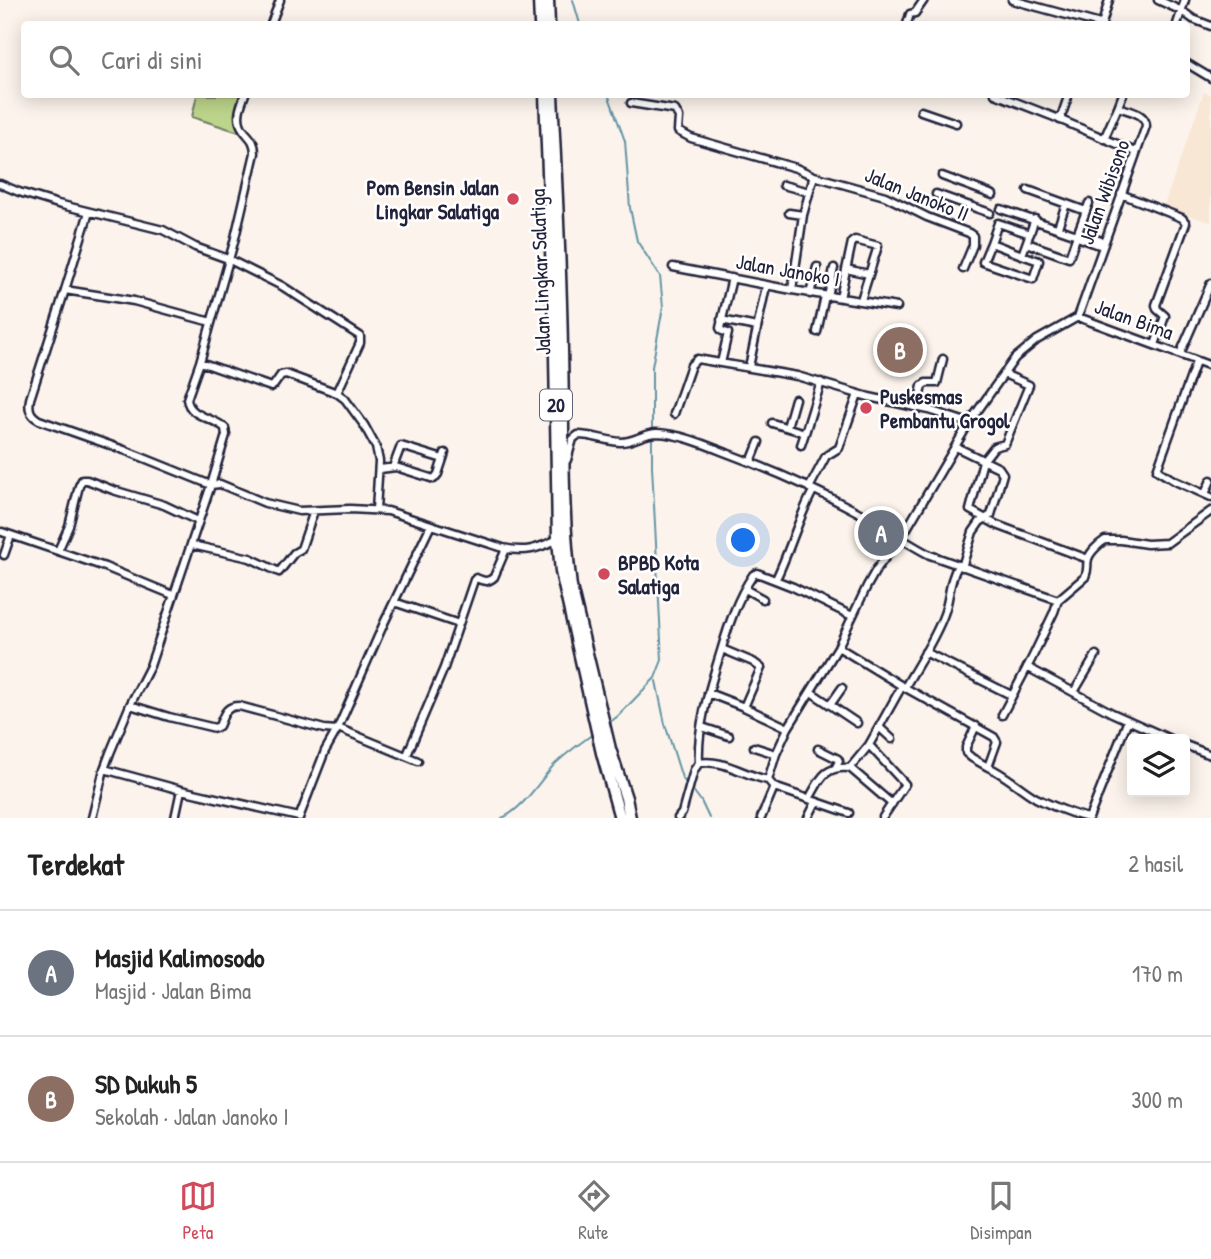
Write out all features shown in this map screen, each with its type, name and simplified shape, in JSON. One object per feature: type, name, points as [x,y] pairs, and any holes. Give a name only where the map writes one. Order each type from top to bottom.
[{"type":"highway","points":[[539,0],[540,21]]},
{"type":"highway","points":[[548,0],[549,21]]},
{"type":"highway","name":"Jalan Lingkar Salatiga","points":[[545,98],[561,515],[571,587],[620,818]]},
{"type":"highway","name":"Jalan Lingkar Salatiga","points":[[552,98],[562,338],[560,482]]},
{"type":"highway","name":"Jalan Lingkar Salatiga","points":[[561,515],[558,539],[564,587],[598,711]]},
{"type":"highway","name":"Jalan Lingkar Salatiga","points":[[606,751],[625,797],[630,818]]},
{"type":"street","points":[[272,21],[280,0]]},
{"type":"street","points":[[908,21],[910,13],[915,13],[924,0]]},
{"type":"street","points":[[1012,0],[1087,21]]},
{"type":"street","points":[[1099,21],[1109,0]]},
{"type":"street","points":[[1157,0],[1211,26]]},
{"type":"street","points":[[1178,21],[1185,0]]},
{"type":"street","points":[[1190,65],[1211,78]]},
{"type":"street","points":[[92,818],[104,769],[130,705],[150,666],[192,545],[226,431],[224,426],[191,410],[187,404],[234,242],[254,153],[254,141],[240,123],[244,98]]},
{"type":"street","points":[[1005,98],[1136,152]]},
{"type":"street","points":[[1060,120],[1068,98]]},
{"type":"street","name":"Jalan Wibisono","points":[[1078,317],[1145,129],[1146,121],[1140,115],[1118,107],[1121,98]]},
{"type":"street","points":[[631,103],[675,110],[679,117],[680,133],[814,176],[803,215],[792,290]]},
{"type":"street","points":[[1104,139],[1118,107]]},
{"type":"street","points":[[921,111],[956,123]]},
{"type":"street","name":"Jalan Janoko II","points":[[814,176],[885,196],[927,217],[971,234],[974,238],[973,245],[963,269]]},
{"type":"street","points":[[942,176],[993,195]]},
{"type":"street","points":[[0,184],[89,212],[163,230],[282,286],[360,336],[360,344],[337,393]]},
{"type":"street","points":[[783,185],[809,192]]},
{"type":"street","points":[[1028,190],[1086,211]]},
{"type":"street","points":[[936,194],[990,214]]},
{"type":"street","points":[[1121,194],[1182,218],[1186,223],[1156,305],[1165,316],[1155,345]]},
{"type":"street","points":[[1027,243],[1069,258],[1089,203]]},
{"type":"street","points":[[1058,228],[1066,204]]},
{"type":"street","points":[[1001,209],[1103,244]]},
{"type":"street","points":[[89,212],[32,391],[29,405],[31,414],[40,420],[211,485],[220,484],[252,499],[277,506],[314,511],[350,509],[400,514],[517,551],[527,551],[558,539]]},
{"type":"street","points":[[789,213],[803,215]]},
{"type":"street","points":[[1022,255],[1035,219]]},
{"type":"street","points":[[990,243],[1039,261],[1033,279],[983,262],[990,243],[998,223],[1030,233]]},
{"type":"street","points":[[840,298],[853,241],[878,246],[861,300]]},
{"type":"street","name":"Jalan Janoko I","points":[[673,267],[810,294],[897,307]]},
{"type":"street","points":[[810,294],[817,267]]},
{"type":"street","points":[[817,332],[834,268]]},
{"type":"street","points":[[846,269],[869,274]]},
{"type":"street","points":[[721,363],[728,333],[720,330],[721,320],[732,278]]},
{"type":"street","points":[[1180,354],[1211,283]]},
{"type":"street","points":[[749,368],[766,286]]},
{"type":"street","points":[[65,290],[134,300],[211,323]]},
{"type":"street","name":"Jalan Bima","points":[[768,780],[788,728],[838,647],[876,570],[901,538],[969,423],[1016,358],[1037,340],[1078,317],[1211,366]]},
{"type":"street","points":[[721,320],[757,327]]},
{"type":"street","points":[[674,414],[692,362],[697,359],[797,376],[969,423]]},
{"type":"street","points":[[917,408],[922,386],[926,383],[937,383],[943,359]]},
{"type":"street","points":[[200,362],[269,387],[274,386],[284,373],[337,393],[353,410],[378,454],[380,469],[376,510]]},
{"type":"street","points":[[1196,362],[1157,470],[1208,496],[1211,480]]},
{"type":"street","points":[[1004,374],[1028,386],[1005,444],[994,447],[983,461],[970,507],[972,512],[1004,528],[1088,559]]},
{"type":"street","points":[[801,445],[821,383]]},
{"type":"street","points":[[776,579],[826,456],[839,448],[858,394]]},
{"type":"street","points":[[786,427],[795,399]]},
{"type":"street","points":[[772,423],[805,433]]},
{"type":"street","points":[[560,482],[571,443],[578,435],[619,442],[657,433],[690,439],[751,462],[859,512],[930,555],[1058,600]]},
{"type":"street","points":[[751,462],[759,442]]},
{"type":"street","points":[[380,469],[393,467],[434,479],[444,456],[401,446],[393,467]]},
{"type":"street","points":[[850,768],[869,745],[925,652],[945,612],[955,570],[960,566],[973,532],[992,511],[1003,474],[999,468],[956,447]]},
{"type":"street","points":[[58,551],[69,526],[82,480],[164,505],[198,521]]},
{"type":"street","points":[[1002,715],[1058,600],[1085,577],[1088,559],[1094,550],[1105,540],[1147,544],[1167,542],[1211,510]]},
{"type":"street","points":[[192,545],[246,557],[279,572],[301,549],[314,511]]},
{"type":"street","points":[[104,769],[299,817],[325,751],[338,729],[431,525]]},
{"type":"street","points":[[2,532],[105,567],[173,595]]},
{"type":"street","points":[[4,555],[11,535]]},
{"type":"street","points":[[407,755],[444,668],[474,580],[476,578],[491,581],[506,549]]},
{"type":"street","points":[[678,818],[682,813],[694,770],[699,763],[699,745],[708,693],[727,628],[755,574],[776,579],[852,616]]},
{"type":"street","points":[[745,589],[763,599]]},
{"type":"street","points":[[394,603],[459,624]]},
{"type":"street","points":[[838,647],[996,739],[988,767]]},
{"type":"street","points":[[722,649],[761,668],[744,707]]},
{"type":"street","points":[[925,652],[1011,695]]},
{"type":"street","points":[[1074,692],[1096,655]]},
{"type":"street","points":[[1027,667],[1159,734]]},
{"type":"street","points":[[830,705],[842,688]]},
{"type":"street","points":[[811,692],[857,723]]},
{"type":"street","points":[[708,693],[788,728]]},
{"type":"street","points":[[130,705],[215,728],[230,707],[239,706],[324,729],[338,729],[418,761]]},
{"type":"street","points":[[976,726],[966,753],[972,758],[1038,799],[1089,818],[1128,720]]},
{"type":"street","points":[[702,727],[729,736]]},
{"type":"street","points":[[879,727],[892,739]]},
{"type":"street","points":[[869,745],[905,782],[883,817]]},
{"type":"street","points":[[754,747],[776,754]]},
{"type":"street","points":[[1190,747],[1211,755]]},
{"type":"street","points":[[818,749],[839,760],[836,767]]},
{"type":"street","points":[[699,763],[712,761],[768,780],[774,787],[849,813]]},
{"type":"street","points":[[808,818],[821,778],[836,767],[850,768],[892,804]]},
{"type":"street","points":[[761,818],[774,787]]},
{"type":"street","points":[[175,818],[181,790]]},
{"type":"shaded area","points":[[1204,92],[1211,95],[1211,222],[1163,208]]},
{"type":"green space","points":[[196,98],[242,98],[237,115],[239,132],[192,117]]},
{"type":"waterway","points":[[573,0],[579,21]]},
{"type":"waterway","points":[[609,98],[625,141],[630,208],[637,241],[660,276],[663,307],[652,367],[652,466],[662,660],[655,678],[609,723]]},
{"type":"waterway","points":[[656,681],[665,724],[682,778],[688,785]]},
{"type":"waterway","points":[[502,818],[523,802],[553,766],[593,734]]},
{"type":"waterway","points":[[692,789],[709,818]]},
{"type":"place","name":"Pom Bensin Jalan Lingkar Salatiga","points":[[513,199]]},
{"type":"place","name":"SD Dukuh 5","points":[[900,350]]},
{"type":"place","name":"Puskesmas Pembantu Grogol","points":[[866,408]]},
{"type":"place","name":"Masjid Kalimosodo","points":[[881,533]]},
{"type":"place","name":"BPBD Kota Salatiga","points":[[604,574]]}]
